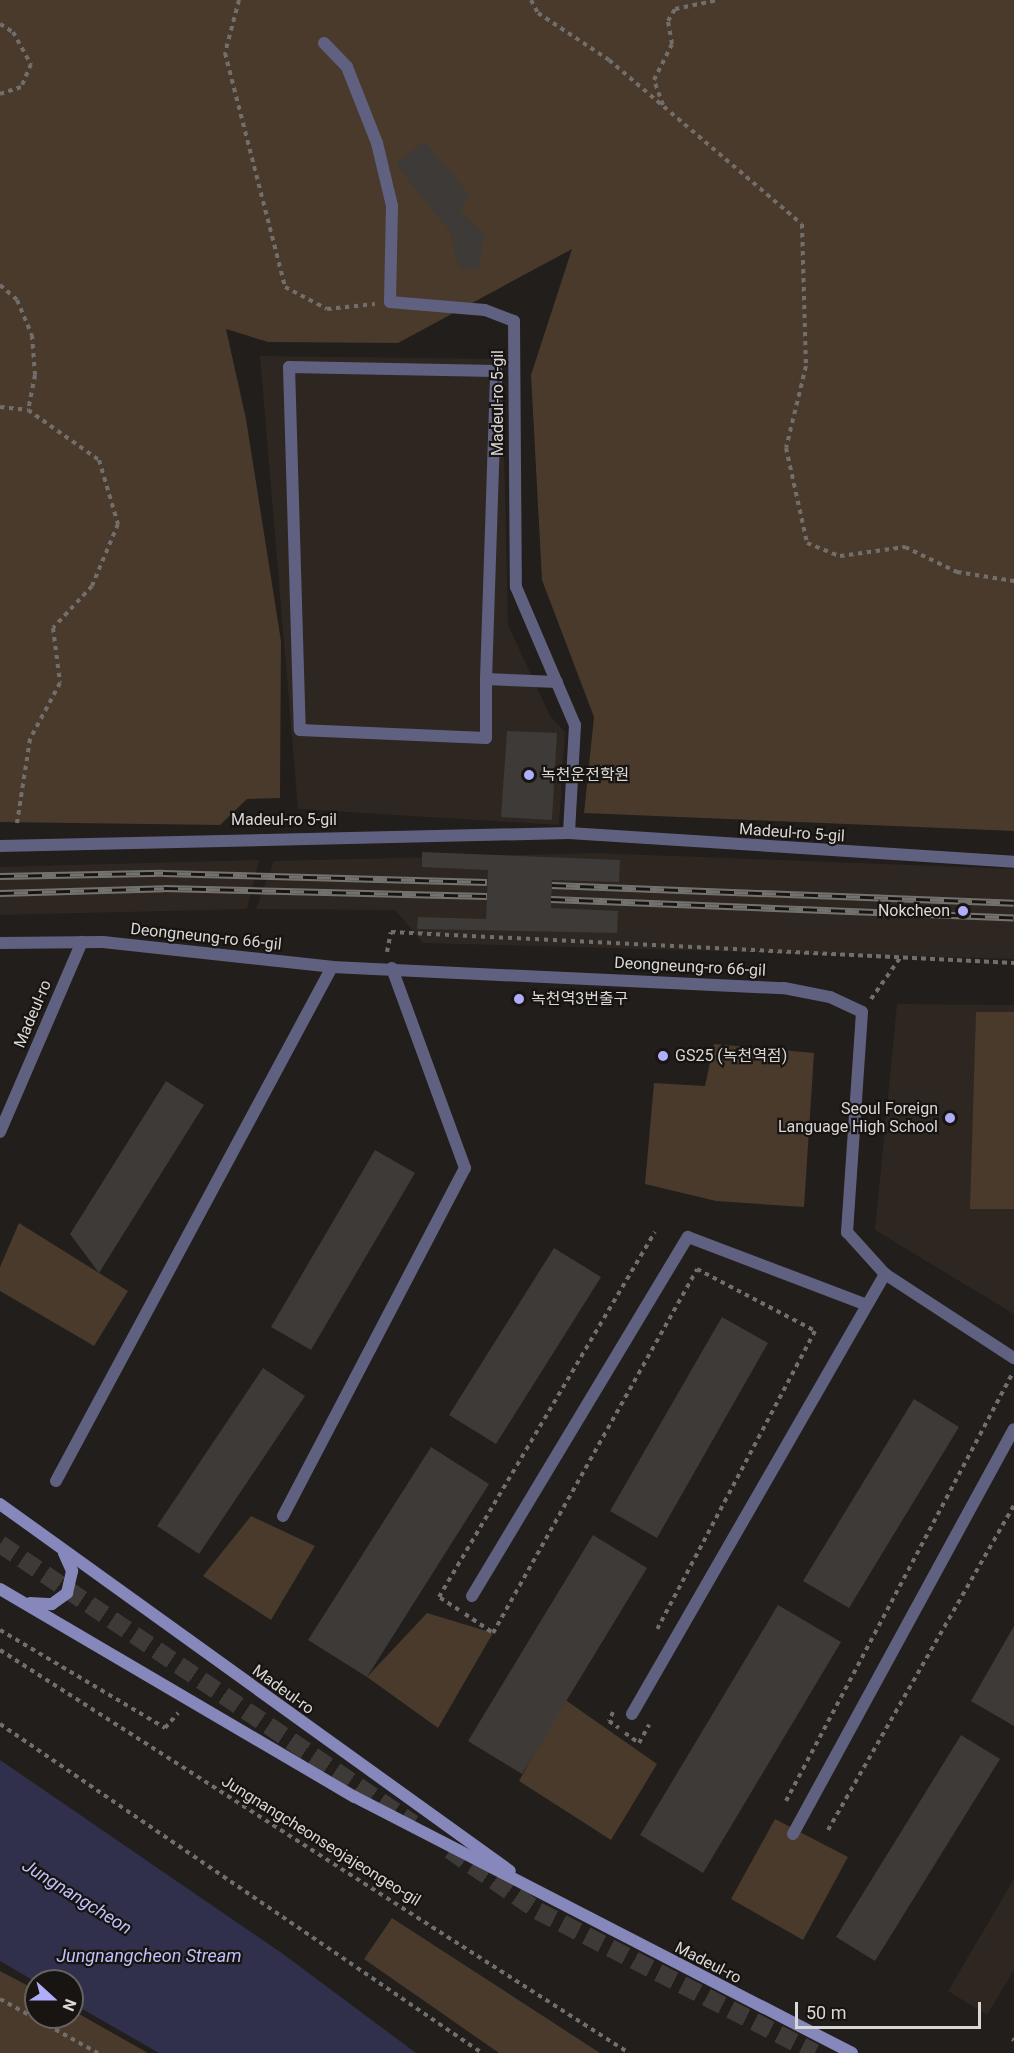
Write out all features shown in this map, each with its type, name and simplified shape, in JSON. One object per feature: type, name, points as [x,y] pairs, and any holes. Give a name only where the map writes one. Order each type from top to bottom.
[{"type":"main road","name":"Madeul-ro","points":[[0,1504],[550,1899]]},
{"type":"main road","points":[[15,1598],[39,1607],[62,1599],[72,1571],[61,1548]]},
{"type":"main road","name":"Madeul-ro","points":[[0,1588],[188,1701],[550,1899],[852,2053]]},
{"type":"street","points":[[324,43],[347,67],[377,143],[392,206],[390,303]]},
{"type":"street","name":"Madeul-ro 5-gil","points":[[390,303],[485,310],[514,321],[516,587],[575,725],[569,833]]},
{"type":"street","points":[[289,367],[496,371],[486,679],[486,738],[300,730],[289,367]]},
{"type":"street","points":[[486,679],[557,682]]},
{"type":"street","name":"Madeul-ro 5-gil","points":[[0,846],[569,833],[1014,861]]},
{"type":"street","name":"Deongneung-ro 66-gil","points":[[0,944],[82,942],[333,967],[784,988],[830,997],[862,1012]]},
{"type":"street","name":"Madeul-ro","points":[[0,1132],[82,942]]},
{"type":"street","points":[[57,1481],[333,967]]},
{"type":"street","points":[[283,1516],[465,1168],[388,968]]},
{"type":"street","points":[[862,1012],[847,1232],[885,1274],[1014,1358]]},
{"type":"street","points":[[472,1596],[688,1237],[867,1305]]},
{"type":"street","points":[[632,1714],[885,1274]]},
{"type":"street","points":[[793,1834],[1014,1429]]},
{"type":"path","points":[[240,0],[225,53],[285,287],[327,309],[390,303]]},
{"type":"path","points":[[531,0],[538,14],[609,60],[802,224],[806,366],[786,448],[807,543],[840,556],[905,547],[957,572],[1014,581]]},
{"type":"path","points":[[663,106],[654,80],[672,44],[668,21],[675,9],[718,0]]},
{"type":"path","points":[[0,24],[13,32],[31,64],[21,87],[0,94]]},
{"type":"path","points":[[0,285],[17,300],[33,335],[36,375],[28,410]]},
{"type":"path","points":[[0,407],[28,410],[99,460],[118,524],[92,586],[53,628],[60,683],[30,739],[17,823]]},
{"type":"path","points":[[388,968],[391,932],[1014,963]]},
{"type":"path","points":[[862,1012],[900,958]]},
{"type":"path","points":[[653,1636],[815,1331],[697,1269],[493,1633],[439,1597],[655,1232]]},
{"type":"path","points":[[786,1801],[1014,1372]]},
{"type":"path","points":[[828,1830],[1014,1505]]},
{"type":"path","points":[[0,1630],[165,1728],[188,1701]]},
{"type":"path","name":"Jungnangcheonseojajeongeo-gil","points":[[0,1650],[629,2053]]},
{"type":"path","points":[[620,1700],[609,1720],[639,1743],[651,1722]]},
{"type":"path","points":[[0,1724],[482,2053]]},
{"type":"path","points":[[0,1999],[98,2053]]},
{"type":"shaded area","points":[[0,0],[1014,0],[1014,831],[584,813],[594,717],[542,580],[531,375],[572,249],[398,343],[268,342],[226,329],[246,419],[281,641],[280,798],[247,799],[220,825],[0,822]]},
{"type":"shaded area","points":[[260,356],[502,359],[508,625],[550,716],[565,732],[559,825],[298,809]]},
{"type":"shaded area","points":[[596,853],[1014,869],[1014,959],[423,943],[395,910],[256,909],[274,861]]},
{"type":"shaded area","points":[[259,860],[247,909],[0,915],[0,867]]},
{"type":"shaded area","name":"Seoul Foreign Language High School","points":[[897,1004],[1014,1005],[1014,1314],[875,1230]]},
{"type":"shaded area","points":[[976,1012],[1014,1012],[1014,1209],[970,1209]]},
{"type":"shaded area","points":[[714,1044],[814,1053],[804,1207],[716,1201],[645,1184],[654,1083],[705,1086]]},
{"type":"shaded area","points":[[19,1223],[128,1291],[94,1346],[0,1291],[0,1267]]},
{"type":"shaded area","points":[[251,1516],[315,1546],[271,1620],[203,1576]]},
{"type":"shaded area","points":[[427,1613],[493,1633],[438,1728],[367,1677]]},
{"type":"shaded area","points":[[564,1699],[657,1764],[611,1840],[519,1781]]},
{"type":"shaded area","points":[[775,1819],[848,1857],[803,1940],[731,1899]]},
{"type":"shaded area","points":[[1014,1879],[1014,1970],[987,2015],[948,1991]]},
{"type":"shaded area","points":[[392,1918],[600,2053],[499,2053],[364,1959]]},
{"type":"shaded area","points":[[0,1971],[24,1984],[24,2029],[84,2029],[84,2017],[148,2053],[0,2053]]},
{"type":"water","name":"Jungnangcheon Stream","points":[[0,1760],[283,1954],[416,2053],[159,2053],[84,2010],[84,1969],[24,1969],[24,1975],[0,1961]]},
{"type":"building","points":[[424,141],[469,194],[460,210],[484,235],[478,270],[459,268],[450,231],[396,164]]},
{"type":"building","name":"녹천운전학원","points":[[507,731],[557,733],[552,820],[501,817]]},
{"type":"building","points":[[422,852],[620,860],[619,882],[552,880],[551,908],[618,911],[617,933],[417,929],[418,917],[486,919],[488,870],[422,867]]},
{"type":"building","points":[[166,1081],[204,1105],[99,1273],[70,1234]]},
{"type":"building","points":[[375,1150],[415,1173],[311,1350],[271,1327]]},
{"type":"building","points":[[554,1248],[601,1277],[496,1444],[449,1415]]},
{"type":"building","points":[[722,1317],[768,1343],[657,1538],[610,1511]]},
{"type":"building","points":[[263,1368],[305,1396],[199,1554],[157,1526]]},
{"type":"building","points":[[914,1399],[959,1427],[849,1608],[803,1581]]},
{"type":"building","points":[[431,1447],[489,1484],[367,1677],[308,1640]]},
{"type":"building","points":[[593,1535],[647,1568],[522,1774],[468,1741]]},
{"type":"building","points":[[778,1605],[841,1642],[703,1873],[640,1835]]},
{"type":"building","points":[[1014,1626],[1014,1726],[971,1701]]},
{"type":"building","points":[[961,1735],[1000,1759],[875,1961],[836,1937]]},
{"type":"tunnel","points":[[0,1544],[413,1824]]},
{"type":"tunnel","points":[[450,1850],[538,1911],[815,2053]]},
{"type":"railway","points":[[0,876],[163,873],[487,882]]},
{"type":"railway","points":[[552,885],[1014,903]]},
{"type":"railway","points":[[0,893],[164,888],[487,896]]},
{"type":"railway","points":[[551,899],[1014,918]]},
{"type":"place","name":"녹천운전학원","points":[[529,775]]},
{"type":"place","name":"Nokcheon","points":[[963,911]]},
{"type":"place","name":"녹천역3번출구","points":[[519,999]]},
{"type":"place","name":"GS25 (녹천역점)","points":[[663,1056]]},
{"type":"place","name":"Seoul Foreign Language High School","points":[[950,1118]]},
{"type":"water label","name":"Jungnangcheon","points":[[77,1897]]}]
